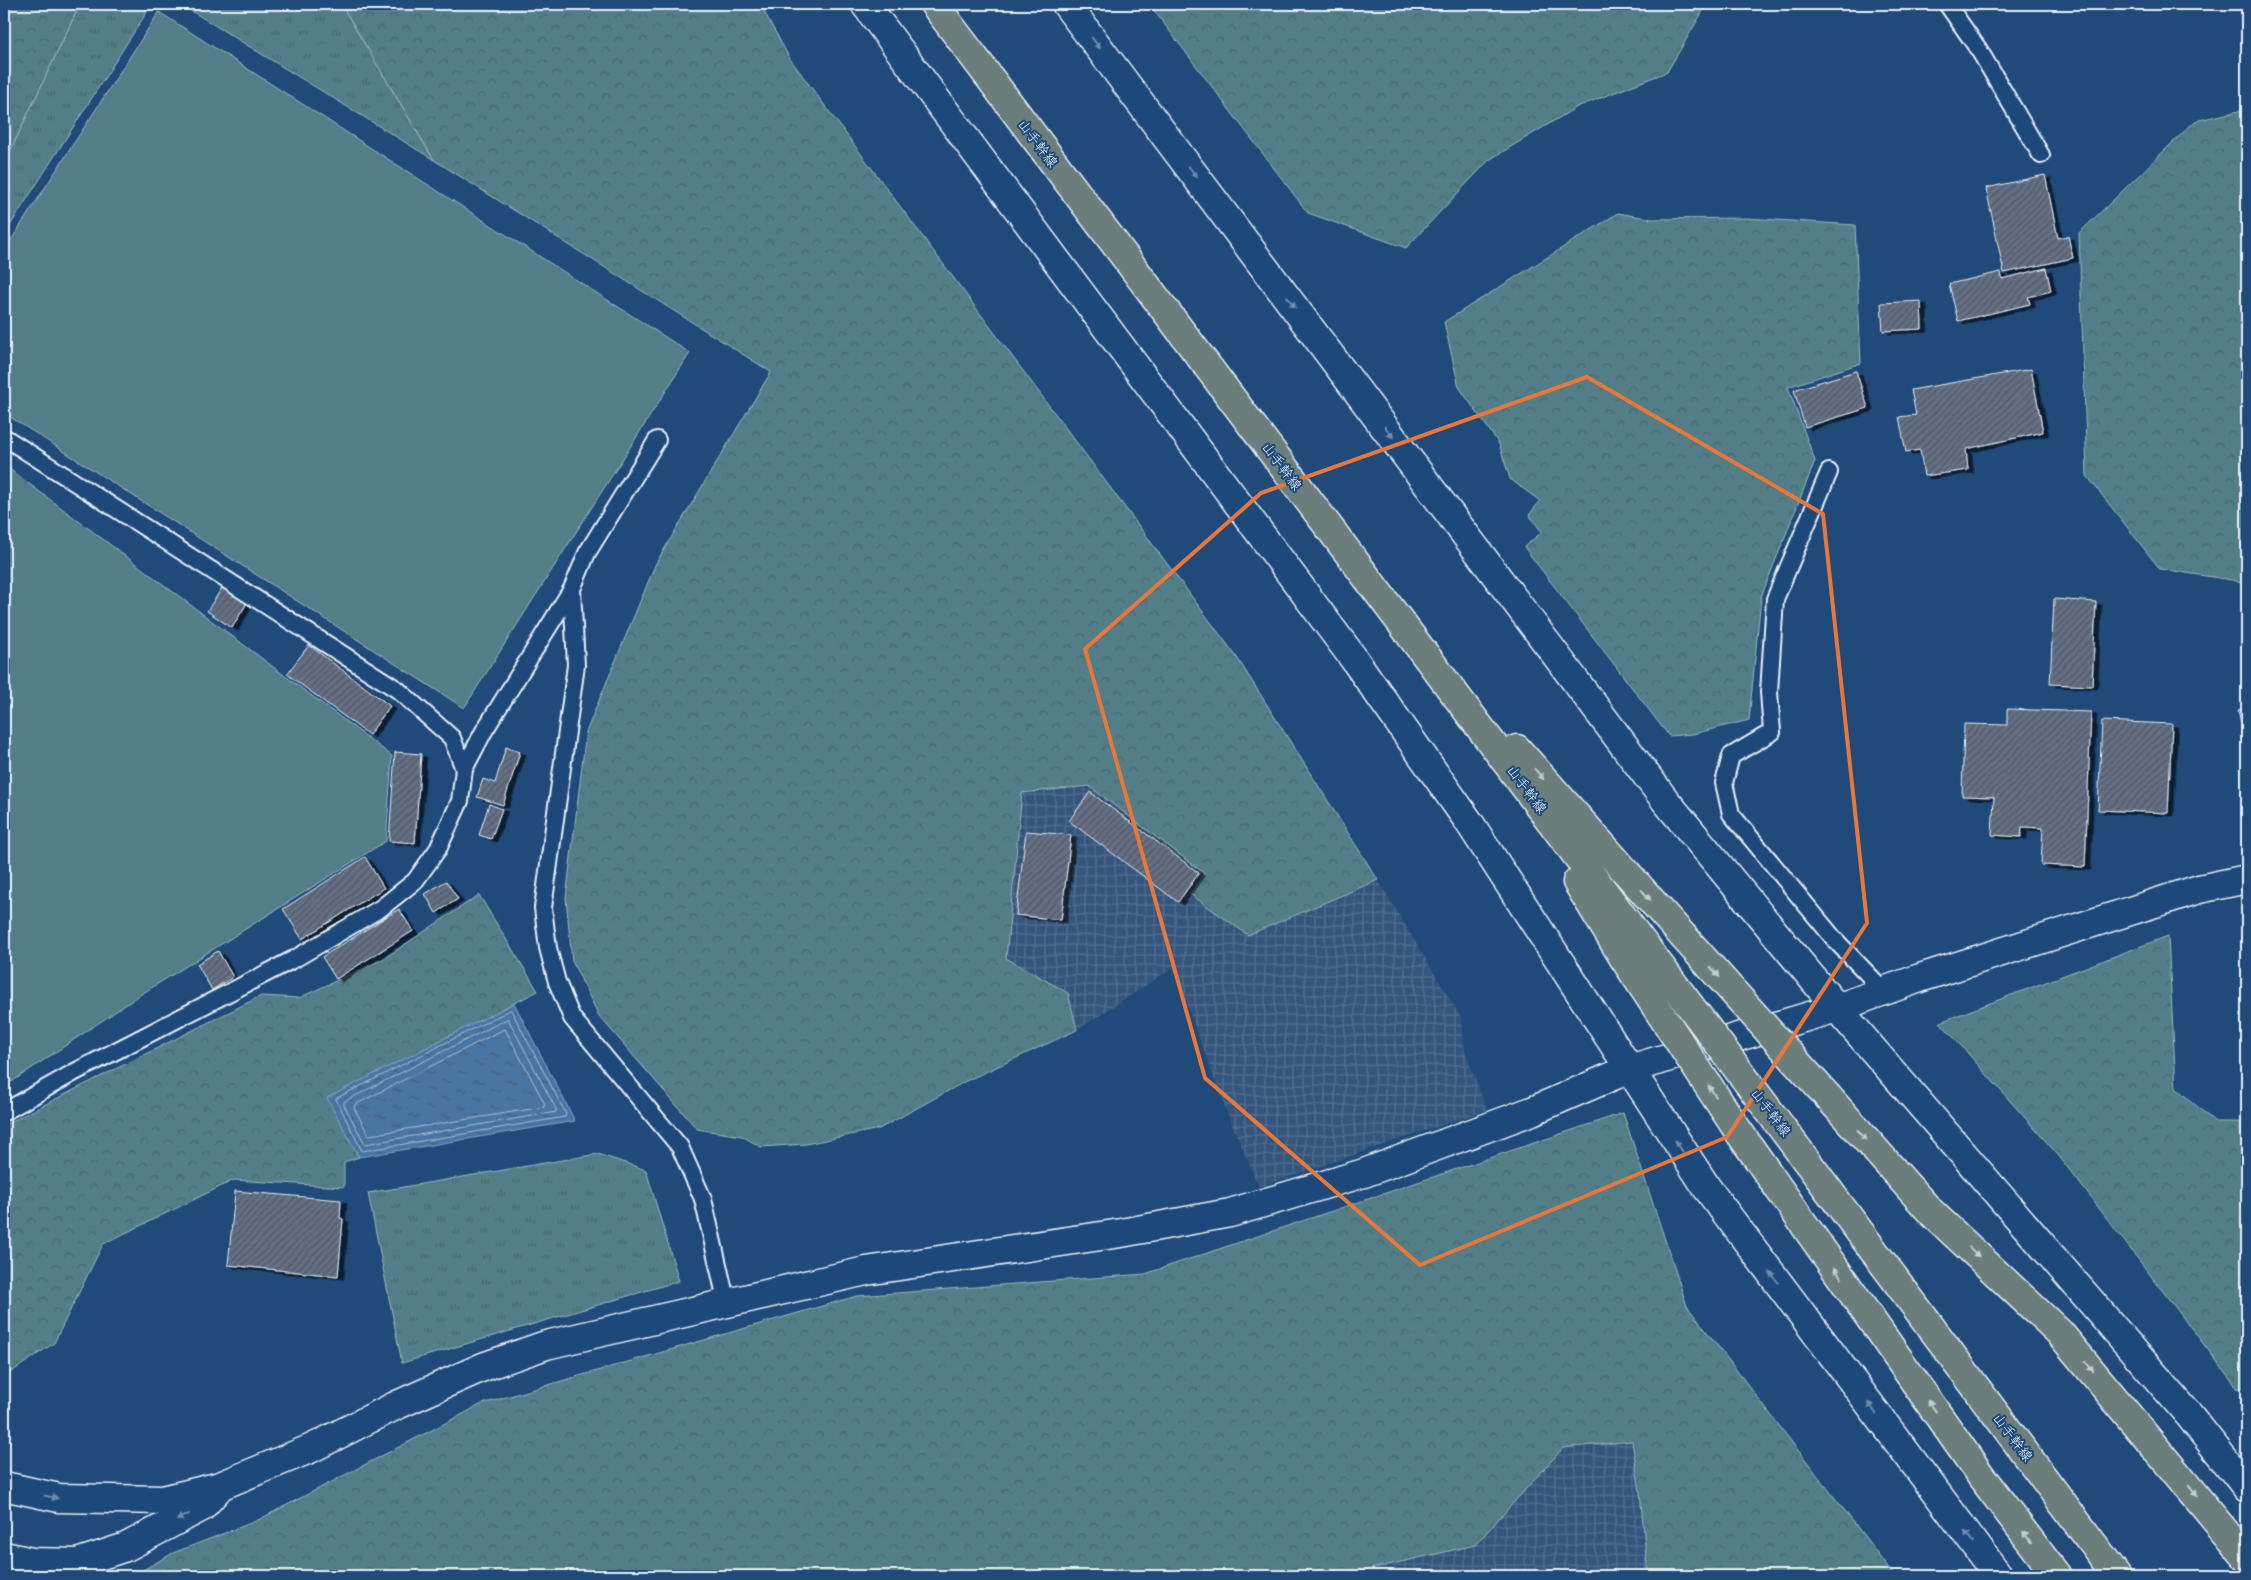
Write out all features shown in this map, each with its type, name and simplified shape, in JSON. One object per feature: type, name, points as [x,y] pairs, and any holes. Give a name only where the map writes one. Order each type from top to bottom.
[{"type":"main road","name":"山手幹線","points":[[934,4],[1503,758],[1634,952],[1776,1120],[2117,1576]]},
{"type":"main road","points":[[1368,579],[1682,935],[1930,1211],[2059,1332],[2247,1558]]},
{"type":"main road","points":[[1634,952],[1739,1132],[1981,1476],[2057,1576]]},
{"type":"street","points":[[865,4],[1354,659],[1469,822],[1707,1188],[1999,1576]]},
{"type":"street","points":[[1066,4],[1666,800],[1837,1008],[2189,1415],[2247,1488]]},
{"type":"street","points":[[4,1486],[59,1498],[162,1500],[220,1486],[312,1448],[396,1406],[483,1367],[546,1345],[728,1304],[866,1270],[1121,1233],[1230,1213],[1364,1173],[1532,1111],[1629,1069],[1837,1008],[1920,978],[2199,889],[2247,879]]},
{"type":"street","points":[[4,1556],[32,1562],[77,1563],[126,1547],[202,1507],[220,1486]]},
{"type":"lane","points":[[1947,4],[1979,50],[2041,155]]},
{"type":"lane","points":[[4,437],[398,690],[452,738],[464,769]]},
{"type":"lane","points":[[4,1112],[73,1073],[296,958],[381,908],[415,881],[438,849],[460,801],[464,769],[484,731],[572,589],[587,553],[657,440]]},
{"type":"lane","points":[[1830,472],[1775,599],[1769,692],[1772,732],[1731,756],[1724,783],[1731,814],[1836,942],[1885,992]]},
{"type":"lane","points":[[572,589],[576,665],[543,908],[548,948],[556,982],[572,1018],[680,1147],[703,1199],[728,1304]]},
{"type":"lane","points":[[4,1568],[10,1576]]},
{"type":"highlighted area","points":[[1587,377],[1823,514],[1867,923],[1727,1137],[1420,1265],[1205,1078],[1085,649],[1261,493]]},
{"type":"shaded area","points":[[1089,786],[1204,873],[1248,935],[1378,880],[1462,1019],[1465,1052],[1487,1110],[1259,1187],[1228,1115],[1173,968],[1077,1030],[1068,993],[1006,958],[1022,793]]},
{"type":"shaded area","points":[[1632,1441],[1640,1492],[1648,1576],[1340,1576],[1475,1545],[1563,1448]]},
{"type":"green space","points":[[4,4],[80,4],[4,164]]},
{"type":"green space","points":[[80,4],[152,4],[4,235],[4,164]]},
{"type":"green space","points":[[180,4],[341,4],[434,160]]},
{"type":"green space","points":[[341,4],[760,4],[790,59],[1236,656],[1378,880],[1248,935],[1190,894],[1204,873],[1089,786],[1022,793],[1006,958],[1068,993],[1077,1030],[966,1081],[879,1129],[806,1144],[761,1147],[742,1136],[697,1129],[599,1016],[572,961],[566,898],[586,732],[656,563],[771,372],[434,160]]},
{"type":"green space","points":[[1149,4],[1697,4],[1703,11],[1667,72],[1577,107],[1489,160],[1406,248],[1308,213]]},
{"type":"green space","points":[[159,12],[690,353],[464,708],[4,413],[4,251]]},
{"type":"green space","points":[[2247,109],[2247,585],[2232,580],[2160,569],[2087,476],[2079,233],[2195,121]]},
{"type":"green space","points":[[1618,213],[1652,219],[1746,218],[1855,225],[1861,363],[1788,387],[1815,461],[1761,597],[1749,720],[1693,734],[1669,736],[1524,547],[1542,532],[1529,515],[1540,501],[1510,479],[1499,444],[1459,387],[1444,322]]},
{"type":"green space","points":[[4,465],[392,756],[386,841],[140,995],[4,1087]]},
{"type":"green space","points":[[479,895],[538,991],[328,1098],[359,1157],[344,1162],[344,1187],[234,1180],[103,1244],[54,1343],[4,1377],[4,1125],[261,996],[299,998],[383,959]]},
{"type":"green space","points":[[2168,936],[2176,1088],[2215,1122],[2247,1122],[2247,1385],[2238,1389],[2058,1155],[1940,1022]]},
{"type":"green space","points":[[1623,1113],[1687,1306],[1895,1576],[1648,1576],[1640,1492],[1632,1441],[1563,1448],[1475,1545],[1340,1576],[132,1576],[173,1553],[256,1521],[482,1404],[857,1296],[1145,1274]]},
{"type":"green space","points":[[598,1154],[646,1170],[679,1281],[402,1363],[368,1193]]},
{"type":"water","points":[[514,1003],[575,1121],[359,1157],[327,1098]]},
{"type":"building","points":[[2045,175],[2058,238],[2068,236],[2073,258],[2004,273],[1986,188]]},
{"type":"building","points":[[2046,268],[2051,291],[2028,297],[2030,304],[1958,321],[1949,284],[2001,272],[2002,279]]},
{"type":"building","points":[[1921,301],[1922,329],[1883,331],[1881,303]]},
{"type":"building","points":[[2031,369],[2043,432],[1966,449],[1968,470],[1924,476],[1920,450],[1906,452],[1899,417],[1916,415],[1911,390]]},
{"type":"building","points":[[1856,371],[1868,408],[1805,427],[1794,390]]},
{"type":"building","points":[[222,588],[247,603],[232,628],[207,611]]},
{"type":"building","points":[[2054,599],[2096,602],[2092,686],[2050,684]]},
{"type":"building","points":[[309,645],[390,706],[369,735],[287,674]]},
{"type":"building","points":[[2247,708],[2247,749],[2238,710]]},
{"type":"building","points":[[2007,709],[2091,712],[2085,867],[2041,865],[2043,828],[2022,827],[2021,837],[1992,835],[1994,797],[1962,796],[1964,724],[2007,725]]},
{"type":"building","points":[[2102,721],[2172,724],[2168,813],[2098,810]]},
{"type":"building","points":[[506,747],[520,752],[503,805],[477,797],[483,779],[495,783]]},
{"type":"building","points":[[395,752],[421,754],[415,843],[389,841]]},
{"type":"building","points":[[1090,792],[1199,873],[1178,902],[1069,821]]},
{"type":"building","points":[[489,804],[502,809],[491,839],[479,835]]},
{"type":"building","points":[[1026,831],[1071,835],[1061,920],[1016,915]]},
{"type":"building","points":[[365,857],[384,888],[302,939],[283,909]]},
{"type":"building","points":[[446,881],[458,899],[436,913],[425,894]]},
{"type":"building","points":[[399,909],[413,931],[336,979],[322,957]]},
{"type":"building","points":[[218,951],[233,977],[212,990],[197,964]]},
{"type":"building","points":[[235,1191],[341,1200],[340,1218],[343,1219],[338,1276],[228,1265]]}]
